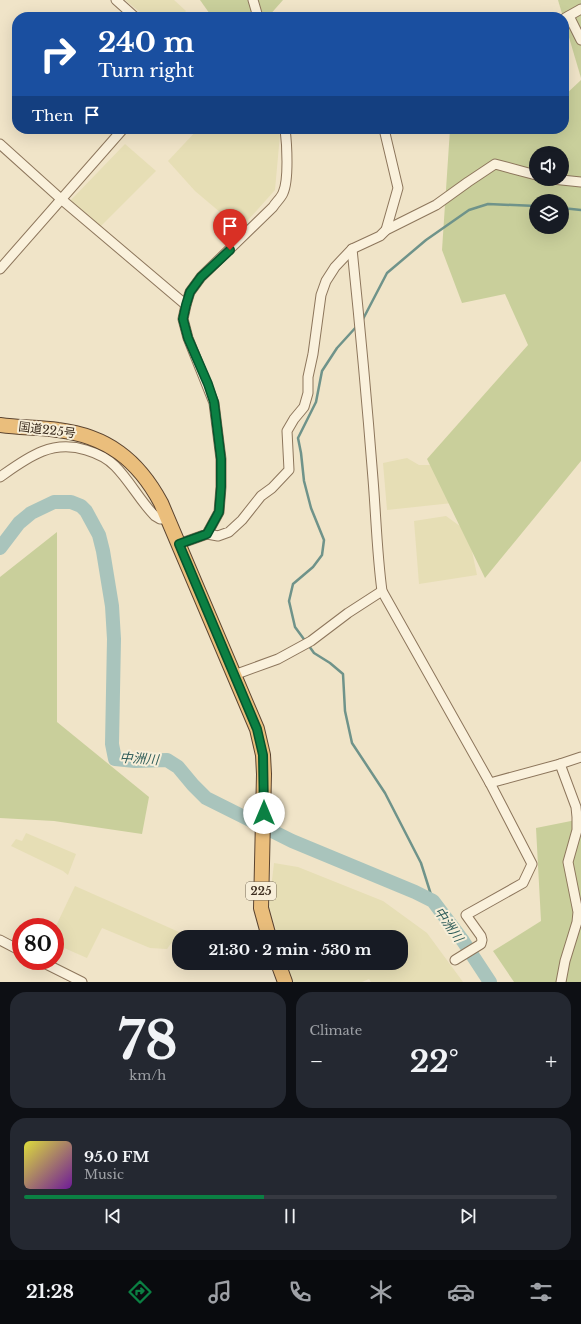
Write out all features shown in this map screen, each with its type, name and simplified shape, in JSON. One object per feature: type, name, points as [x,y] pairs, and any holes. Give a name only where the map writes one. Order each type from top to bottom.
[{"type":"highway","name":"国道225号","points":[[0,425],[58,430],[92,437],[108,445],[131,461],[146,478],[161,502],[257,729],[263,755],[264,813],[261,908],[267,930]]},
{"type":"highway","points":[[281,970],[285,982]]},
{"type":"street","points":[[116,0],[129,12]]},
{"type":"street","points":[[253,0],[257,12]]},
{"type":"street","points":[[569,17],[581,9]]},
{"type":"street","points":[[569,21],[581,40]]},
{"type":"street","points":[[0,269],[119,134]]},
{"type":"street","points":[[207,534],[219,512],[221,459],[214,402],[208,384],[188,338],[183,319],[190,292],[201,277],[273,206],[283,193],[286,170],[285,134]]},
{"type":"street","points":[[385,134],[398,188],[386,230]]},
{"type":"street","points":[[0,144],[61,199],[186,305]]},
{"type":"street","points":[[179,544],[207,534],[218,536],[229,532],[242,520],[250,508],[289,470],[287,431],[294,419],[304,407],[308,393],[308,377],[313,354],[321,295],[326,280],[335,267],[352,249],[380,236],[386,230],[436,205],[495,164],[529,172]]},
{"type":"street","points":[[569,181],[581,182]]},
{"type":"street","points":[[352,249],[361,332],[376,514],[378,564],[382,591],[490,783],[532,864],[523,883],[466,914],[481,936],[482,940],[481,944],[456,960]]},
{"type":"street","points":[[0,477],[27,458],[46,449],[63,446],[80,448],[100,456],[114,466],[155,516],[160,519],[169,519]]},
{"type":"street","points":[[234,675],[278,659],[308,643],[348,613],[382,591]]},
{"type":"street","points":[[490,783],[581,757]]},
{"type":"street","points":[[560,764],[576,806],[577,830],[568,862],[578,912],[578,922],[565,962],[561,982]]},
{"type":"street","points":[[0,940],[12,946]]},
{"type":"street","points":[[58,970],[82,982]]},
{"type":"shaded area","points":[[125,0],[174,0],[186,11],[185,12],[140,12]]},
{"type":"shaded area","points":[[193,134],[280,135],[275,190],[240,229],[195,191],[168,161]]},
{"type":"shaded area","points":[[125,144],[156,171],[99,228],[70,201]]},
{"type":"shaded area","points":[[407,458],[419,465],[449,465],[471,501],[387,510],[383,463]]},
{"type":"shaded area","points":[[446,516],[468,532],[477,575],[419,584],[414,521]]},
{"type":"shaded area","points":[[26,833],[76,854],[68,875],[63,871],[11,846],[16,839],[22,841]]},
{"type":"shaded area","points":[[274,863],[298,867],[383,901],[427,933],[463,982],[371,982],[369,979],[362,982],[293,982],[289,970],[408,970],[408,930],[276,930],[269,906]]},
{"type":"shaded area","points":[[75,886],[174,930],[172,930],[172,942],[167,949],[150,948],[102,928],[87,958],[64,948],[64,918],[60,918]]},
{"type":"green space","points":[[200,0],[283,0],[272,12],[208,12]]},
{"type":"green space","points":[[558,0],[581,0],[581,78],[569,37],[569,12],[562,12]]},
{"type":"green space","points":[[581,80],[581,461],[485,578],[427,459],[528,345],[505,294],[462,303],[442,250],[450,134],[569,134],[569,91]]},
{"type":"green space","points":[[57,532],[57,722],[149,797],[142,834],[54,821],[0,818],[0,577]]},
{"type":"green space","points":[[581,819],[581,982],[514,982],[493,951],[541,921],[536,828]]},
{"type":"waterway","points":[[362,321],[387,273],[426,240],[469,210],[488,204],[529,206]]},
{"type":"waterway","points":[[569,209],[581,210]]},
{"type":"waterway","points":[[306,642],[295,627],[289,601],[293,584],[313,567],[322,555],[324,540],[311,508],[304,481],[298,438],[316,402],[322,371],[337,348],[357,326]]},
{"type":"waterway","name":"中洲川","points":[[0,548],[19,523],[31,513],[54,502],[71,502],[81,506],[86,511],[99,535],[112,606],[114,639],[112,744],[115,759],[135,761],[167,760],[178,767],[206,798],[292,841],[415,892],[433,901],[463,941],[490,982]]},
{"type":"waterway","points":[[309,646],[314,653],[330,663],[343,674],[345,711],[352,743],[385,793],[421,863],[433,901]]},
{"type":"route","points":[[230,250],[201,277],[190,292],[183,319],[188,338],[208,384],[214,402],[216,430],[221,459],[221,487],[219,512],[207,534],[179,544],[257,729],[263,755],[264,813]]}]
